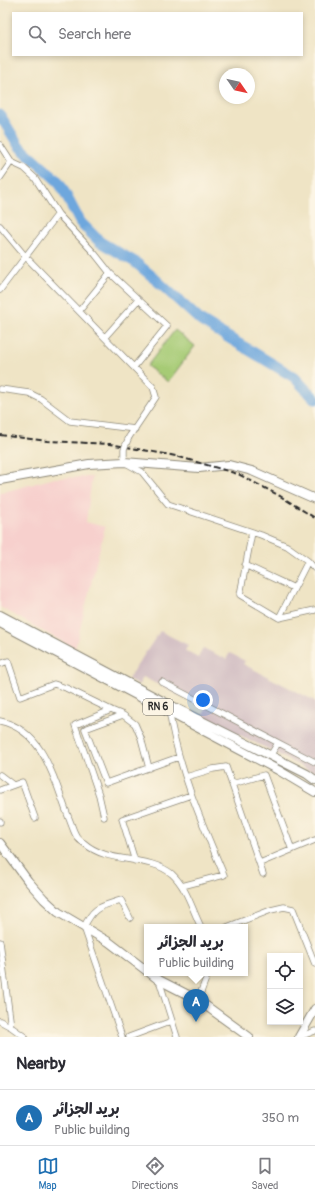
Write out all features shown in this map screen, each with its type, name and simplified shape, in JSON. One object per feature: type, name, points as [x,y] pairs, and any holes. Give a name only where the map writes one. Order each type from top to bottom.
[{"type":"main road","points":[[0,480],[124,459],[199,468],[229,465],[252,471],[315,499]]},
{"type":"main road","name":"RN 6","points":[[0,615],[168,704],[175,713],[270,756],[312,777]]},
{"type":"main road","name":"RN 6","points":[[0,623],[175,713],[315,792]]},
{"type":"main road","points":[[0,844],[44,899],[58,912],[109,942],[144,969]]},
{"type":"main road","points":[[154,976],[198,1000],[249,1037]]},
{"type":"main road","points":[[299,1037],[315,1009]]},
{"type":"street","points":[[0,145],[11,162],[24,168],[35,178],[58,214],[95,254],[110,273],[167,326],[134,367]]},
{"type":"street","points":[[0,178],[11,162]]},
{"type":"street","points":[[0,290],[58,214]]},
{"type":"street","points":[[0,226],[26,256],[153,387],[156,397],[129,437],[124,449],[124,459],[142,472],[168,504],[252,532],[287,546],[308,561],[315,569]]},
{"type":"street","points":[[80,310],[110,273]]},
{"type":"street","points":[[105,336],[138,300]]},
{"type":"street","points":[[0,389],[29,393],[41,399],[70,421],[135,429]]},
{"type":"street","points":[[252,532],[240,595],[279,618],[315,610]]},
{"type":"street","points":[[279,618],[308,561]]},
{"type":"street","points":[[245,565],[294,588]]},
{"type":"street","points":[[0,664],[8,661],[20,697],[54,684],[66,688],[123,715],[135,724],[149,768]]},
{"type":"street","points":[[162,682],[315,762]]},
{"type":"street","points":[[104,817],[99,795],[74,725],[111,710]]},
{"type":"street","points":[[175,713],[179,756],[191,795],[224,875],[182,886]]},
{"type":"street","points":[[123,715],[85,729],[106,783],[179,756]]},
{"type":"street","points":[[0,721],[22,730],[40,748],[52,773],[77,838],[92,850],[118,858],[154,865],[171,874],[182,886],[200,924]]},
{"type":"street","points":[[270,756],[278,743]]},
{"type":"street","points":[[186,777],[213,769],[226,767],[263,874]]},
{"type":"street","points":[[0,775],[13,785]]},
{"type":"street","points":[[232,784],[264,775],[292,850]]},
{"type":"street","points":[[0,790],[22,782],[35,818]]},
{"type":"street","points":[[134,861],[122,819],[191,795]]},
{"type":"street","points":[[260,863],[315,840]]},
{"type":"street","points":[[122,1037],[84,927],[88,918],[97,908],[121,900],[130,918]]},
{"type":"street","points":[[236,924],[271,910],[284,907],[293,909],[315,964]]},
{"type":"street","points":[[0,942],[12,1027]]},
{"type":"street","points":[[198,1000],[207,976]]},
{"type":"street","points":[[159,980],[177,1037]]},
{"type":"street","points":[[0,1021],[12,1027],[25,1037]]},
{"type":"street","points":[[129,1037],[172,1021]]},
{"type":"street","points":[[299,1037],[312,1034]]},
{"type":"shaded area","points":[[92,477],[86,522],[105,527],[75,649],[0,607],[0,493],[55,478]]},
{"type":"shaded area","points":[[160,631],[188,645],[185,651],[198,658],[203,648],[226,659],[230,653],[245,661],[243,664],[315,701],[315,774],[202,717],[206,709],[143,677],[139,685],[128,679]]},
{"type":"green space","points":[[175,330],[195,346],[168,382],[147,366]]},
{"type":"waterway","points":[[0,115],[19,146],[59,182],[80,222],[100,242],[135,262],[201,321],[294,377],[315,399]]},
{"type":"railway","points":[[0,435],[47,441],[110,444],[176,456],[238,474],[280,496],[315,518]]},
{"type":"place","name":"بريد الجزائر","points":[[196,1022]]}]
